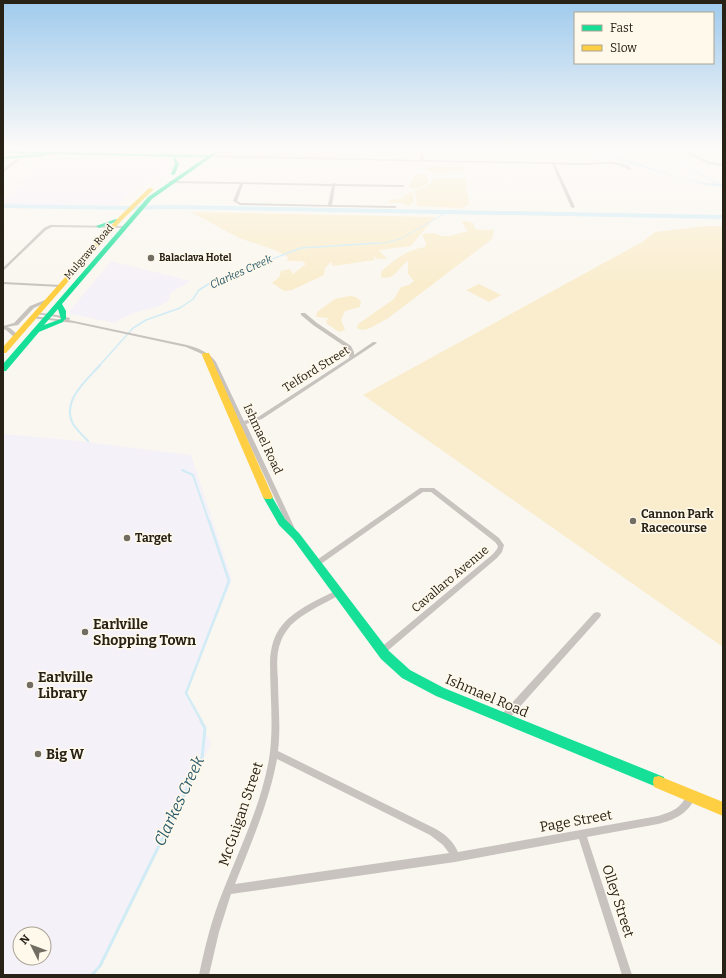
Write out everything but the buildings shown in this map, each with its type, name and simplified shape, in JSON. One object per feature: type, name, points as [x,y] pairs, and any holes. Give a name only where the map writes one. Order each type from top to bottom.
[{"type":"main road","name":"Mulgrave Road","points":[[3,351],[47,301],[119,224],[135,208],[153,195]]},
{"type":"main road","name":"Mulgrave Road","points":[[3,369],[59,304],[119,224]]},
{"type":"main road","points":[[99,226],[119,224]]},
{"type":"main road","points":[[36,331],[62,320],[63,311],[59,304]]},
{"type":"main road","name":"Ishmael Road","points":[[206,355],[241,423],[279,518],[296,536],[382,650],[400,669],[419,682],[723,809]]},
{"type":"street","points":[[237,195],[235,201],[236,203],[396,207]]},
{"type":"street","points":[[330,206],[332,195]]},
{"type":"street","points":[[568,195],[573,207]]},
{"type":"street","points":[[3,270],[45,229],[51,226],[99,226]]},
{"type":"street","points":[[3,283],[61,286]]},
{"type":"street","points":[[3,328],[16,324],[32,307],[47,301]]},
{"type":"street","points":[[303,314],[349,348],[352,352],[351,358]]},
{"type":"street","name":"Ishmael Road","points":[[35,315],[190,347],[206,355]]},
{"type":"street","points":[[3,328],[16,336]]},
{"type":"street","name":"Telford Street","points":[[241,423],[260,418],[269,410],[375,344]]},
{"type":"street","name":"Cavallaro Avenue","points":[[316,564],[422,490],[427,489],[498,540],[501,545],[500,550],[495,556],[382,650]]},
{"type":"street","name":"McGuigan Street","points":[[204,975],[211,943],[228,890],[261,805],[271,770],[276,739],[274,653],[277,641],[285,627],[297,616],[338,592]]},
{"type":"street","points":[[504,718],[597,615]]},
{"type":"street","points":[[274,753],[433,832],[452,848],[455,857]]},
{"type":"street","name":"Page Street","points":[[228,890],[455,857],[582,835],[667,818],[684,809],[692,796]]},
{"type":"street","name":"Olley Street","points":[[582,835],[627,975]]},
{"type":"shaded area","points":[[9,195],[128,195],[117,206],[3,204],[3,201]]},
{"type":"shaded area","points":[[407,195],[413,195],[414,202],[408,206],[400,203],[389,203],[389,200],[401,199]]},
{"type":"shaded area","points":[[415,195],[468,195],[469,204],[462,208],[417,206]]},
{"type":"shaded area","points":[[191,212],[435,217],[411,246],[379,250],[387,259],[378,259],[373,256],[375,260],[333,266],[331,262],[325,268],[324,275],[292,290],[284,291],[272,283],[279,277],[281,271],[290,269],[293,274],[306,264],[302,261],[287,261],[288,257],[275,250],[239,238]]},
{"type":"shaded area","points":[[467,221],[473,223],[475,229],[494,230],[492,239],[387,319],[368,329],[360,330],[357,328],[358,324],[394,299],[401,287],[409,285],[414,281],[408,274],[408,261],[390,277],[381,277],[381,272],[401,256],[412,250],[425,247],[426,243],[422,235],[426,233],[434,233],[442,236],[449,236],[468,231],[461,222]]},
{"type":"shaded area","name":"Cannon Park Racecourse","points":[[705,226],[723,226],[723,647],[363,395],[642,242],[655,232]]},
{"type":"shaded area","points":[[111,261],[191,281],[170,293],[169,300],[160,306],[134,313],[120,319],[115,323],[71,314],[69,312]]},
{"type":"shaded area","points":[[479,284],[501,295],[489,302],[466,290]]},
{"type":"shaded area","points":[[349,296],[356,297],[361,301],[360,307],[345,311],[341,320],[345,330],[339,332],[326,323],[328,318],[316,317],[317,312],[335,299]]},
{"type":"shaded area","points":[[3,434],[71,440],[191,455],[232,580],[186,691],[211,744],[95,975],[3,975]]},
{"type":"waterway","points":[[3,206],[126,208],[170,207],[723,217]]},
{"type":"waterway","name":"Clarkes Creek","points":[[366,244],[384,243],[400,239],[446,213]]},
{"type":"waterway","name":"Clarkes Creek","points":[[366,244],[378,243]]},
{"type":"waterway","name":"Clarkes Creek","points":[[361,244],[366,244]]},
{"type":"waterway","name":"Clarkes Creek","points":[[99,366],[133,328],[146,320],[180,308],[193,299],[199,290],[212,282],[301,248],[366,244]]},
{"type":"waterway","name":"Clarkes Creek","points":[[88,441],[73,424],[70,416],[70,407],[77,392],[100,365]]},
{"type":"waterway","name":"Clarkes Creek","points":[[182,470],[193,475],[209,522]]},
{"type":"waterway","name":"Clarkes Creek","points":[[202,722],[186,693],[229,581],[209,521]]},
{"type":"waterway","name":"Clarkes Creek","points":[[92,975],[100,966],[202,758],[205,728],[201,721]]},
{"type":"traffic: fast","points":[[3,369],[150,198],[155,195]]},
{"type":"traffic: fast","points":[[99,226],[118,220]]},
{"type":"traffic: fast","points":[[59,304],[63,311],[64,318]]},
{"type":"traffic: fast","points":[[39,330],[61,321]]},
{"type":"traffic: fast","points":[[268,497],[282,522],[296,536],[385,655],[406,674],[440,692],[659,782]]},
{"type":"traffic: slow","points":[[3,351],[119,220],[145,195]]},
{"type":"traffic: slow","points":[[206,355],[268,497]]},
{"type":"traffic: slow","points":[[659,782],[723,809]]},
{"type":"place","name":"Balaclava Hotel","points":[[151,258]]},
{"type":"place","name":"Cannon Park Racecourse","points":[[633,521]]},
{"type":"place","name":"Target","points":[[127,538]]},
{"type":"place","name":"Earlville Shopping Town","points":[[85,632]]},
{"type":"place","name":"Earlville Library","points":[[30,685]]},
{"type":"place","name":"Big W","points":[[38,754]]}]
